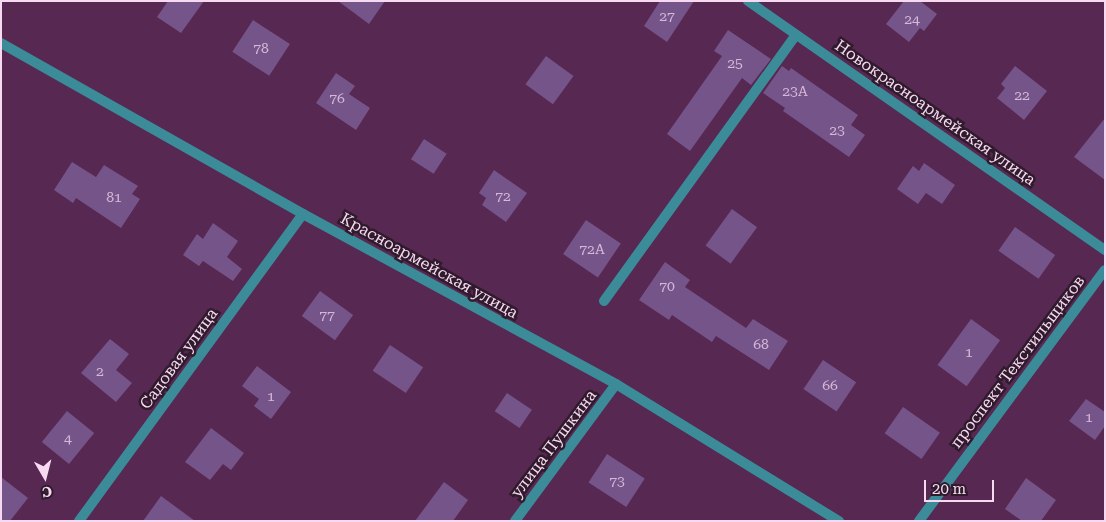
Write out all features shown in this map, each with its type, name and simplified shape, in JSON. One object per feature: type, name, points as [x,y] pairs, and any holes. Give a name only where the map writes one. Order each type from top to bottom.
[{"type":"street","name":"Новокрасноармейская улица","points":[[748,1],[1105,250]]},
{"type":"street","points":[[604,301],[796,34]]},
{"type":"street","name":"Красноармейская улица","points":[[1,43],[303,214],[616,384],[839,521]]},
{"type":"street","name":"Садовая улица","points":[[79,521],[303,214]]},
{"type":"street","name":"проспект Текстильщиков","points":[[919,521],[1105,270]]},
{"type":"street","name":"улица Пушкина","points":[[515,521],[616,384]]},
{"type":"building","points":[[168,1],[204,1],[181,33],[157,17]]},
{"type":"building","points":[[338,1],[385,1],[369,24]]},
{"type":"building","points":[[660,1],[694,1],[667,42],[644,26]]},
{"type":"building","points":[[904,1],[920,1],[937,14],[924,31],[920,28],[909,42],[886,24]]},
{"type":"building","points":[[253,20],[290,44],[269,76],[232,52]]},
{"type":"building","points":[[728,30],[771,59],[751,85],[742,78],[690,151],[667,134],[722,56],[714,51]]},
{"type":"building","points":[[546,56],[574,76],[553,104],[525,84]]},
{"type":"building","points":[[782,66],[789,71],[791,68],[858,115],[851,125],[865,135],[849,157],[783,111],[785,108],[763,93]]},
{"type":"building","points":[[1015,66],[1047,91],[1024,120],[997,98],[1005,88],[1001,84]]},
{"type":"building","points":[[336,73],[355,86],[349,94],[370,108],[356,130],[316,103]]},
{"type":"building","points":[[1105,118],[1105,180],[1074,157]]},
{"type":"building","points":[[424,139],[447,154],[434,174],[411,159]]},
{"type":"building","points":[[72,162],[96,177],[104,165],[138,186],[132,194],[140,199],[121,228],[76,198],[73,203],[54,190]]},
{"type":"building","points":[[924,163],[955,185],[942,204],[926,193],[918,204],[897,189],[913,166],[919,171]]},
{"type":"building","points":[[494,170],[527,193],[506,222],[482,205],[486,198],[479,193]]},
{"type":"building","points":[[732,209],[757,227],[731,264],[706,245]]},
{"type":"building","points":[[586,220],[621,243],[598,277],[563,254]]},
{"type":"building","points":[[213,223],[238,241],[227,257],[242,269],[233,281],[203,261],[199,266],[183,255],[197,234],[203,239]]},
{"type":"building","points":[[1015,227],[1055,255],[1039,279],[998,251]]},
{"type":"building","points":[[665,262],[690,280],[685,287],[746,328],[753,319],[788,341],[769,370],[716,336],[712,342],[672,315],[669,320],[639,300]]},
{"type":"building","points":[[320,291],[353,315],[335,340],[302,316]]},
{"type":"building","points":[[971,319],[1000,340],[967,386],[937,365]]},
{"type":"building","points":[[110,339],[129,354],[116,370],[132,383],[116,402],[81,373]]},
{"type":"building","points":[[390,345],[423,367],[406,393],[373,371]]},
{"type":"building","points":[[823,360],[856,382],[837,411],[803,389]]},
{"type":"building","points":[[257,366],[291,392],[271,419],[254,406],[259,399],[242,386]]},
{"type":"building","points":[[507,393],[532,410],[520,428],[495,411]]},
{"type":"building","points":[[1086,399],[1105,412],[1105,426],[1095,440],[1069,421]]},
{"type":"building","points":[[903,407],[940,433],[922,459],[885,433]]},
{"type":"building","points":[[67,411],[94,433],[69,464],[42,442]]},
{"type":"building","points":[[211,428],[244,453],[231,470],[223,464],[210,480],[185,462]]},
{"type":"building","points":[[607,454],[645,479],[626,507],[588,483]]},
{"type":"building","points":[[1,477],[28,498],[10,521],[1,521]]},
{"type":"building","points":[[1026,478],[1056,500],[1041,521],[1022,521],[1005,509]]},
{"type":"building","points":[[444,482],[468,500],[453,521],[415,521]]},
{"type":"building","points":[[161,496],[195,521],[143,521]]}]
